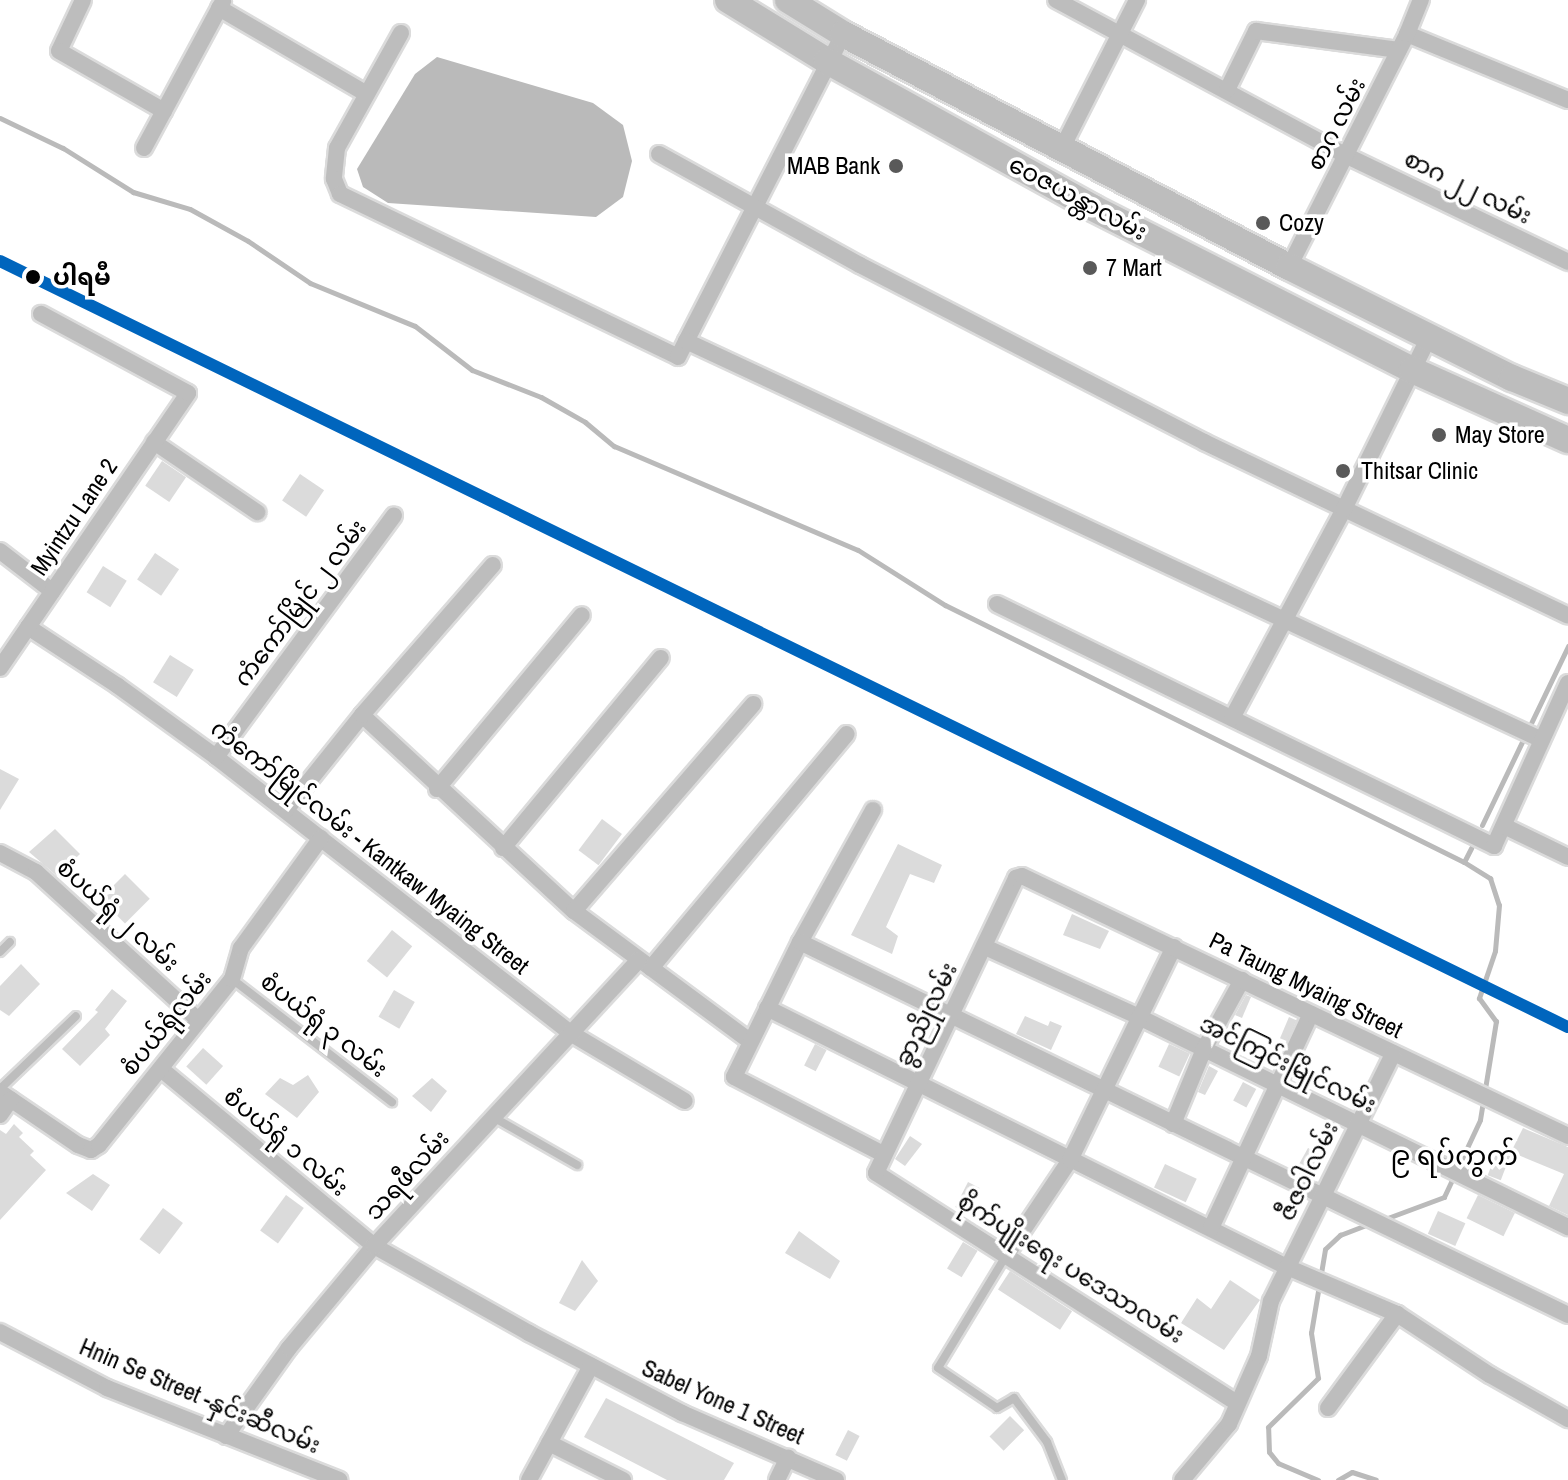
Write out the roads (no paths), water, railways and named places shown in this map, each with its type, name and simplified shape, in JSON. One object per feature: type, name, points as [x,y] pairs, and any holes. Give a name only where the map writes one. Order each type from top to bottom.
[{"type":"main road","name":"ဝေဇယန္တာလမ်း","points":[[728,0],[827,61],[1093,208],[1412,370],[1568,440]]},
{"type":"main road","name":"ဝေဇယန္တာလမ်း","points":[[788,0],[843,34],[1289,267],[1429,337],[1568,401]]},
{"type":"street","points":[[83,0],[59,51],[164,111]]},
{"type":"street","name":"စာဂ ၂၂ လမ်း","points":[[1056,0],[1121,32],[1347,156],[1568,262]]},
{"type":"street","points":[[1062,148],[1137,0]]},
{"type":"street","name":"စာဂ လမ်း","points":[[1289,267],[1347,156],[1421,0]]},
{"type":"street","points":[[144,148],[222,4],[365,93]]},
{"type":"street","points":[[1227,90],[1256,31],[1399,50]]},
{"type":"street","points":[[401,33],[337,148],[334,179],[340,194],[678,357],[843,34]]},
{"type":"street","points":[[1407,34],[1568,100]]},
{"type":"street","points":[[659,154],[753,208],[1190,435],[1568,616]]},
{"type":"street","name":"Myintzu Lane 2","points":[[0,668],[188,393],[41,314]]},
{"type":"street","points":[[1232,718],[1344,509],[1429,337]]},
{"type":"street","points":[[686,341],[1542,740]]},
{"type":"street","points":[[154,442],[257,512]]},
{"type":"street","name":"ကံကော်မြိုင် ၂ လမ်း","points":[[216,757],[394,516]]},
{"type":"street","points":[[0,551],[52,591]]},
{"type":"street","points":[[286,810],[362,715],[493,565]]},
{"type":"street","points":[[997,604],[1494,846],[1568,683]]},
{"type":"street","points":[[437,789],[582,615]]},
{"type":"street","name":"ကံကော်မြိုင်လမ်း - Kantkaw Myaing Street","points":[[28,627],[118,686],[216,757],[572,1034],[685,1101]]},
{"type":"street","points":[[503,848],[661,658]]},
{"type":"street","points":[[574,911],[753,704]]},
{"type":"street","points":[[362,715],[437,789],[574,911],[750,1041]]},
{"type":"street","name":"သရဖီလမ်း","points":[[226,1436],[289,1348],[374,1246],[492,1116],[645,964],[847,734]]},
{"type":"street","points":[[873,810],[800,942],[734,1073],[739,1082],[883,1154]]},
{"type":"street","points":[[1504,826],[1568,857]]},
{"type":"street","name":"စံပယ်ရုံလမ်း","points":[[4,1093],[91,1150],[99,1145],[232,979],[241,948],[321,838]]},
{"type":"street","name":"စံပယ်ရုံ ၂ လမ်း","points":[[0,853],[36,872],[198,1020]]},
{"type":"street","name":"ခွာညိုလမ်း","points":[[878,1176],[876,1170],[883,1154],[985,947],[1012,884],[1022,876]]},
{"type":"street","name":"Pa Taung Myaing Street","points":[[1022,876],[1568,1136]]},
{"type":"street","points":[[800,942],[1243,1160],[1568,1315]]},
{"type":"street","name":"အင်ကြင်းမြိုင်လမ်း","points":[[985,947],[1139,1017],[1568,1227]]},
{"type":"street","points":[[1007,1254],[1070,1160],[1174,947]]},
{"type":"street","points":[[1173,1124],[1204,1049],[1242,980]]},
{"type":"street","points":[[767,1008],[1287,1267],[1397,1314],[1490,1375],[1568,1419]]},
{"type":"street","points":[[1211,1228],[1311,1014]]},
{"type":"street","name":"ဇီဇဝါလမ်း","points":[[1182,1480],[1229,1424],[1259,1356],[1271,1301],[1393,1054]]},
{"type":"street","name":"စံပယ်ရုံ ၁ လမ်း","points":[[161,1069],[374,1246],[591,1366]]},
{"type":"street","points":[[0,1115],[4,1093]]},
{"type":"street","name":"စိုက်ပျိုးရေး ပဒေသာလမ်း","points":[[878,1176],[1007,1254],[1237,1403]]},
{"type":"street","points":[[1328,1408],[1397,1314]]},
{"type":"street","name":"Hnin Se Street -နှင်းဆီလမ်း","points":[[0,1332],[107,1388],[339,1480]]},
{"type":"street","points":[[529,1480],[591,1366]]},
{"type":"street","name":"Sabel Yone 1 Street","points":[[591,1366],[682,1413],[836,1480]]},
{"type":"street","points":[[549,1443],[623,1480]]},
{"type":"street","points":[[777,1480],[788,1457]]},
{"type":"lane","points":[[0,952],[10,942]]},
{"type":"lane","name":"စံပယ်ရုံ ၃ လမ်း","points":[[232,979],[392,1102]]},
{"type":"lane","points":[[4,1093],[76,1016]]},
{"type":"lane","points":[[492,1116],[577,1165]]},
{"type":"lane","points":[[1007,1254],[938,1368],[997,1408],[1014,1398],[1047,1442],[1062,1480]]},
{"type":"waterway","points":[[0,118],[63,148],[133,192],[190,209],[248,241],[310,283],[415,326],[472,370],[541,397],[585,422],[614,446],[858,550],[945,605],[1464,862],[1490,878],[1499,905],[1495,951],[1479,998],[1496,1021],[1480,1120],[1444,1197],[1382,1220]]},
{"type":"waterway","points":[[1482,825],[1568,646]]},
{"type":"waterway","points":[[1464,862],[1471,848]]},
{"type":"waterway","points":[[1318,1480],[1278,1463],[1269,1452],[1268,1427],[1318,1378],[1311,1333],[1325,1249],[1340,1235],[1368,1224]]},
{"type":"waterway","points":[[1338,1480],[1352,1472],[1376,1480]]},
{"type":"place","name":"MAB Bank","points":[[896,166]]},
{"type":"place","name":"Cozy","points":[[1263,223]]},
{"type":"place","name":"7 Mart","points":[[1090,268]]},
{"type":"place","name":"ပါရမီ","points":[[33,277]]},
{"type":"place","name":"May Store","points":[[1439,435]]},
{"type":"place","name":"Thitsar Clinic","points":[[1343,471]]},
{"type":"district","name":"၉ ရပ်ကွက်","points":[[1454,1155]]}]
